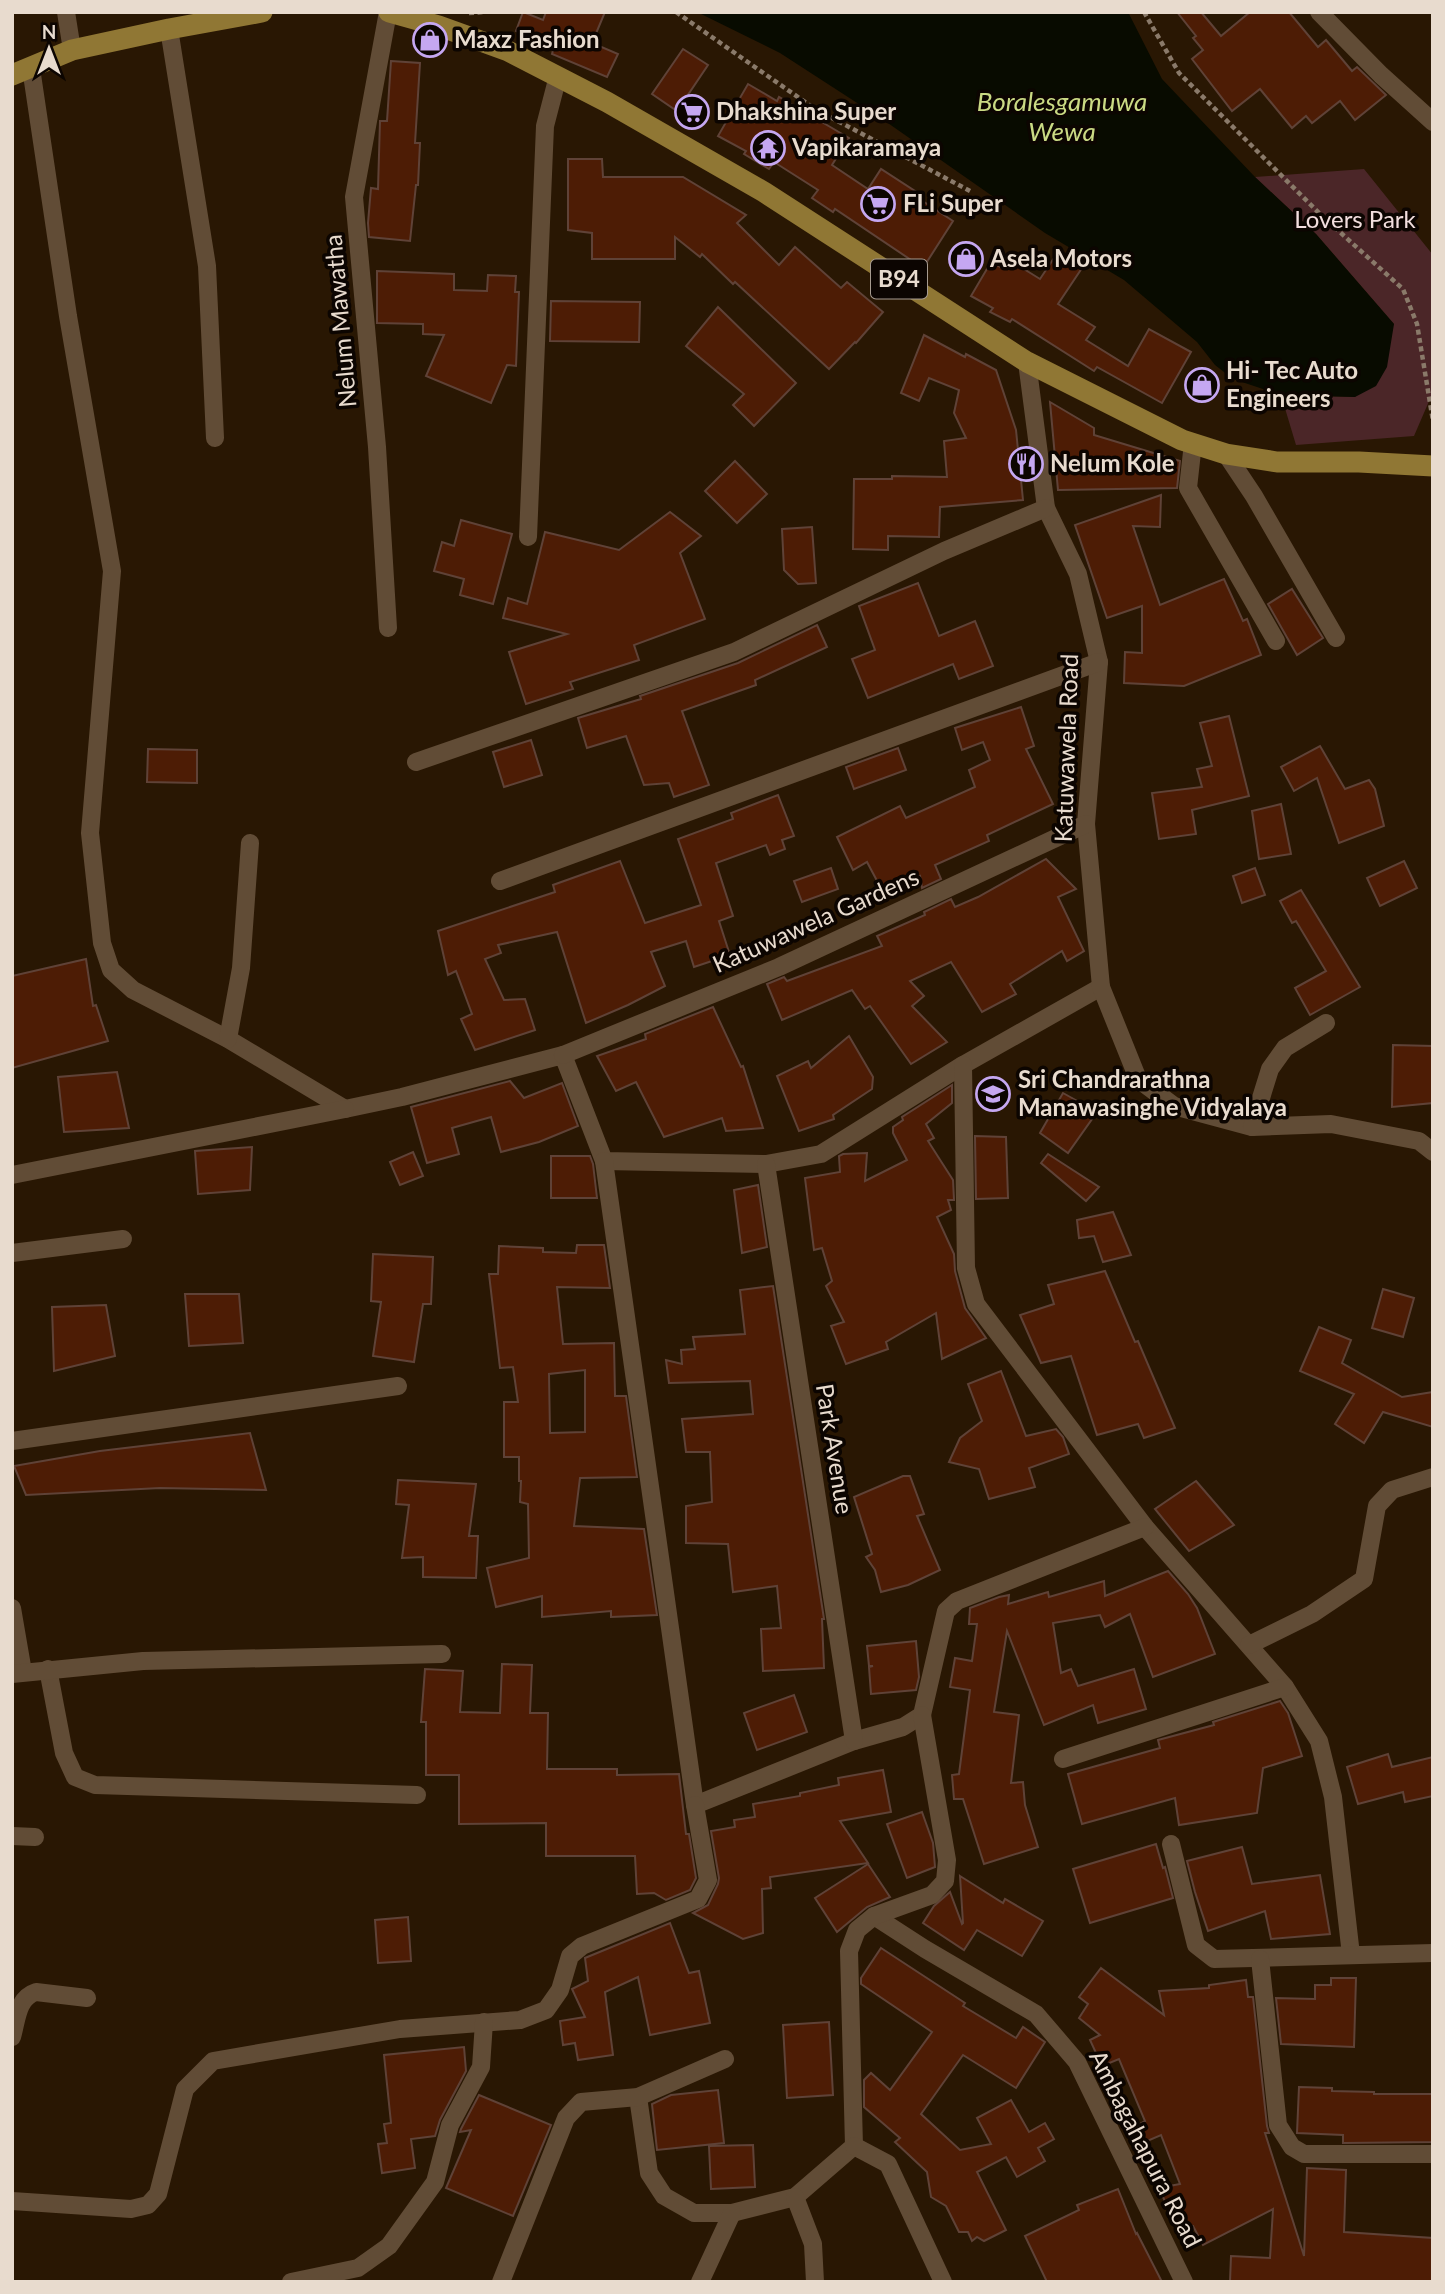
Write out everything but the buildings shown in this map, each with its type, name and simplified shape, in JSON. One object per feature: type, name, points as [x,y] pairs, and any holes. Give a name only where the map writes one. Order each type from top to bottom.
[{"type":"main road","points":[[22,71],[72,50],[262,12]]},
{"type":"main road","name":"B94","points":[[388,12],[439,26],[508,51],[558,76],[680,142],[764,192],[1027,362],[1136,414],[1182,440],[1226,454],[1277,463],[1433,466]]},
{"type":"street","points":[[66,12],[72,50]]},
{"type":"street","name":"Nelum Mawatha","points":[[388,12],[355,197],[377,447],[388,628]]},
{"type":"street","points":[[1319,12],[1381,75],[1433,122]]},
{"type":"street","points":[[169,29],[207,266],[215,438]]},
{"type":"street","points":[[22,71],[112,571],[90,833],[102,943],[110,970],[133,990],[228,1039],[345,1109]]},
{"type":"street","points":[[528,537],[545,126],[558,76]]},
{"type":"street","name":"Katuwawela Road","points":[[1027,362],[1046,508],[1078,574],[1099,662],[1086,824],[1101,987],[1138,1079],[1174,1106],[1252,1127],[1331,1124],[1419,1141],[1433,1152]]},
{"type":"street","points":[[1193,443],[1188,488],[1276,641]]},
{"type":"street","points":[[1226,454],[1254,496],[1335,638]]},
{"type":"street","points":[[416,762],[734,652],[944,551],[1046,508]]},
{"type":"street","points":[[500,881],[1099,662]]},
{"type":"street","name":"Katuwawela Gardens","points":[[12,1175],[402,1097],[563,1055],[779,967],[1086,824]]},
{"type":"street","points":[[228,1039],[241,968],[250,843]]},
{"type":"street","points":[[604,1161],[766,1164],[821,1154],[963,1065],[1101,987]]},
{"type":"street","points":[[1252,1127],[1270,1069],[1285,1048],[1326,1023]]},
{"type":"street","points":[[12,2201],[131,2209],[148,2205],[159,2194],[185,2090],[213,2060],[400,2029],[520,2020],[546,2010],[560,1990],[570,1956],[582,1946],[698,1899],[708,1880],[695,1805],[604,1161],[563,1055]]},
{"type":"street","points":[[963,1065],[966,1268],[976,1304],[1145,1527],[1285,1687],[1319,1741],[1333,1797],[1351,1955]]},
{"type":"street","name":"Park Avenue","points":[[766,1164],[854,1741]]},
{"type":"street","points":[[12,1253],[123,1239]]},
{"type":"street","points":[[12,1441],[398,1387]]},
{"type":"street","points":[[1249,1645],[1312,1614],[1364,1579],[1377,1506],[1392,1490],[1433,1476]]},
{"type":"street","points":[[854,2146],[849,1951],[857,1930],[874,1916],[932,1895],[945,1881],[947,1860],[922,1715],[946,1611],[957,1601],[1145,1527]]},
{"type":"street","points":[[12,1608],[18,1673],[143,1661],[442,1654]]},
{"type":"street","points":[[48,1670],[64,1753],[75,1777],[96,1785],[417,1795]]},
{"type":"street","points":[[1063,1759],[1285,1687]]},
{"type":"street","points":[[695,1805],[854,1741],[902,1727],[922,1715]]},
{"type":"street","points":[[12,1836],[35,1837]]},
{"type":"street","points":[[1171,1844],[1196,1945],[1214,1959],[1433,1953]]},
{"type":"street","name":"Ambagahapura Road","points":[[874,1916],[925,1950],[1036,2014],[1077,2062],[1184,2282]]},
{"type":"street","points":[[1260,1959],[1278,2125],[1292,2147],[1304,2154],[1433,2154]]},
{"type":"street","points":[[12,2038],[22,2000],[28,1994],[36,1992],[87,1998]]},
{"type":"street","points":[[291,2282],[358,2268],[388,2246],[435,2182],[450,2125],[481,2067],[484,2022]]},
{"type":"street","points":[[501,2282],[566,2118],[581,2102],[638,2097],[725,2059]]},
{"type":"street","points":[[638,2097],[649,2173],[664,2196],[694,2213],[732,2213],[795,2197],[854,2146]]},
{"type":"street","points":[[854,2146],[888,2164],[943,2282]]},
{"type":"street","points":[[795,2197],[813,2244],[815,2282]]},
{"type":"street","points":[[700,2282],[732,2213]]},
{"type":"path","points":[[676,12],[815,109],[970,191]]},
{"type":"path","points":[[1144,12],[1179,72],[1313,207],[1403,289],[1417,324],[1433,421]]},
{"type":"green space","name":"Lovers Park","points":[[1364,169],[1433,255],[1433,392],[1414,436],[1296,445],[1281,395],[1355,397],[1394,324],[1316,234],[1255,177]]},
{"type":"water","name":"Boralesgamuwa Wewa","points":[[697,12],[1128,12],[1162,79],[1255,177],[1316,234],[1394,324],[1387,367],[1376,386],[1355,397],[1281,395],[1233,379],[1215,365],[1197,342],[1124,280],[1045,233],[885,121],[780,53]]},
{"type":"place","name":"Maxz Fashion","points":[[430,40]]},
{"type":"place","name":"Dhakshina Super","points":[[692,112]]},
{"type":"place","name":"Vapikaramaya","points":[[768,148]]},
{"type":"place","name":"FLi Super","points":[[878,204]]},
{"type":"place","name":"Asela Motors","points":[[966,259]]},
{"type":"place","name":"Hi- Tec Auto Engineers","points":[[1202,385]]},
{"type":"place","name":"Nelum Kole","points":[[1026,464]]},
{"type":"place","name":"Sri Chandrarathna Manawasinghe Vidyalaya","points":[[993,1094]]}]
